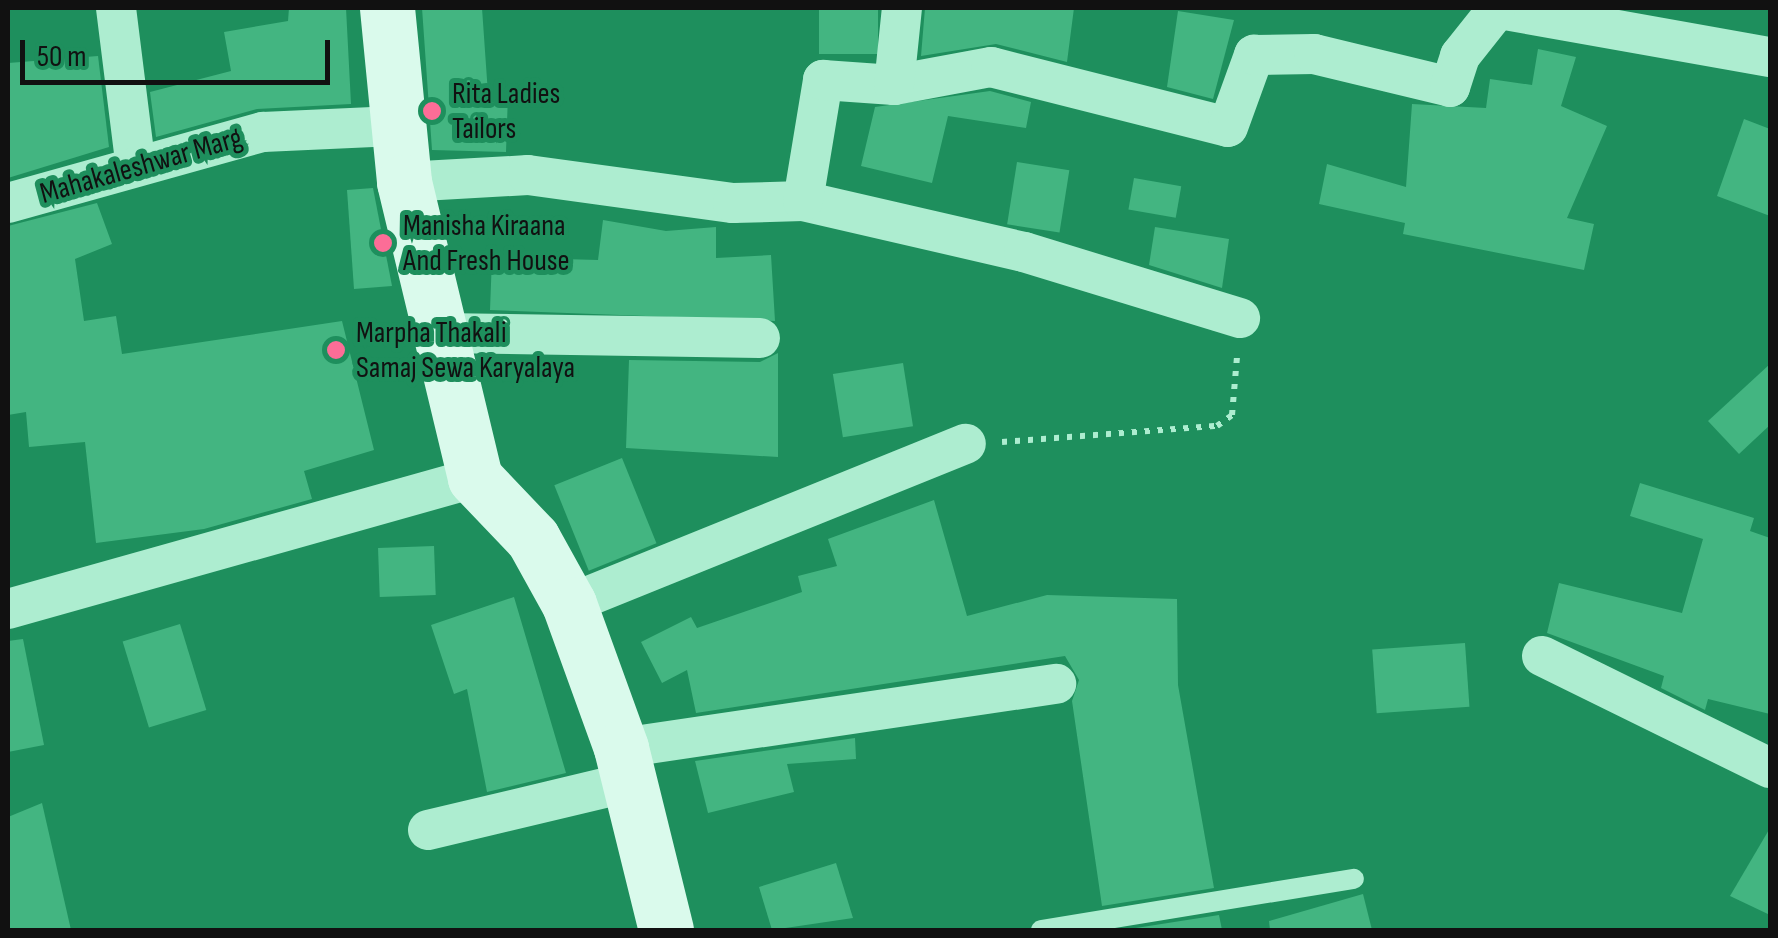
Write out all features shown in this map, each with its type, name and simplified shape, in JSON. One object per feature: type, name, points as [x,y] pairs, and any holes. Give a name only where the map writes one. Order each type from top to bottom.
[{"type":"main road","points":[[387,8],[395,126],[404,182],[475,478],[533,538],[568,604],[626,765],[666,930]]},
{"type":"street","points":[[116,8],[135,161]]},
{"type":"street","points":[[894,85],[902,8]]},
{"type":"street","points":[[803,200],[823,80],[894,85],[991,67],[1228,127],[1254,55],[1314,54],[1450,87],[1460,56],[1494,10],[1770,58]]},
{"type":"street","name":"Mahakaleshwar Marg","points":[[8,203],[135,161],[263,132],[395,126]]},
{"type":"street","points":[[404,182],[528,176],[733,203],[803,200],[1024,252],[1082,278],[1240,318]]},
{"type":"street","points":[[440,332],[760,338]]},
{"type":"street","points":[[568,604],[966,444]]},
{"type":"street","points":[[8,609],[475,478]]},
{"type":"street","points":[[1542,656],[1770,768]]},
{"type":"street","points":[[428,830],[626,765],[1056,684]]},
{"type":"lane","points":[[1041,930],[1354,879]]},
{"type":"path","points":[[966,444],[1226,422],[1240,318]]},
{"type":"building","points":[[289,8],[346,8],[351,104],[257,109],[156,137],[150,92],[231,71],[224,32],[288,21]]},
{"type":"building","points":[[422,8],[482,8],[488,94],[508,94],[506,152],[432,150]]},
{"type":"building","points":[[819,8],[878,8],[878,54],[819,54]]},
{"type":"building","points":[[925,8],[1074,8],[1067,62],[996,44],[921,56]]},
{"type":"building","points":[[1178,11],[1234,20],[1213,99],[1167,87]]},
{"type":"building","points":[[1538,49],[1576,57],[1561,106],[1607,126],[1567,218],[1594,224],[1584,270],[1403,234],[1405,223],[1319,204],[1327,164],[1406,187],[1412,104],[1486,108],[1490,79],[1532,85]]},
{"type":"building","points":[[98,56],[109,147],[8,178],[8,63]]},
{"type":"building","points":[[990,91],[1031,102],[1026,128],[948,116],[932,183],[861,166],[875,107]]},
{"type":"building","points":[[1744,119],[1770,129],[1770,216],[1717,196]]},
{"type":"building","points":[[1017,162],[1069,170],[1059,233],[1007,224]]},
{"type":"building","points":[[1134,178],[1181,186],[1176,218],[1128,210]]},
{"type":"building","points":[[373,188],[392,286],[354,289],[347,190]]},
{"type":"building","points":[[97,203],[112,244],[75,259],[84,321],[116,316],[122,354],[342,321],[374,450],[304,471],[312,499],[204,529],[96,543],[85,442],[29,447],[26,412],[8,415],[8,226]]},
{"type":"building","points":[[603,220],[666,231],[716,227],[716,258],[771,255],[775,321],[490,310],[492,257],[598,260]]},
{"type":"building","points":[[1155,227],[1229,239],[1222,288],[1149,265]]},
{"type":"building","points":[[778,353],[778,457],[626,448],[629,360],[760,362]]},
{"type":"building","points":[[903,363],[913,426],[843,437],[833,374]]},
{"type":"building","points":[[1770,364],[1770,425],[1739,454],[1708,421]]},
{"type":"building","points":[[622,458],[656,543],[589,571],[554,485]]},
{"type":"building","points":[[1640,483],[1754,518],[1750,531],[1770,538],[1770,714],[1708,699],[1705,710],[1661,688],[1664,676],[1547,633],[1559,583],[1682,613],[1703,539],[1630,516]]},
{"type":"building","points":[[934,500],[967,616],[1047,595],[1177,599],[1178,685],[1214,888],[1102,906],[1072,701],[1079,680],[1065,656],[696,713],[687,670],[662,683],[641,642],[691,617],[697,628],[802,592],[798,576],[837,566],[828,539]]},
{"type":"building","points":[[434,546],[436,595],[380,597],[378,548]]},
{"type":"building","points":[[514,597],[566,773],[487,792],[467,689],[454,694],[431,625]]},
{"type":"building","points":[[180,624],[206,710],[149,728],[123,642]]},
{"type":"building","points":[[23,639],[44,745],[8,752],[8,641]]},
{"type":"building","points":[[1465,643],[1469,707],[1377,713],[1372,649]]},
{"type":"building","points":[[855,738],[856,759],[787,764],[794,792],[708,813],[695,761]]},
{"type":"building","points":[[42,803],[71,930],[8,930],[8,817]]},
{"type":"building","points":[[1770,828],[1770,915],[1730,896]]},
{"type":"building","points":[[836,863],[853,918],[772,930],[759,887]]},
{"type":"building","points":[[1363,894],[1372,930],[1270,930],[1269,921]]},
{"type":"building","points":[[1219,915],[1222,930],[1123,930]]},
{"type":"place","name":"Rita Ladies Tailors","points":[[432,111]]},
{"type":"place","name":"Manisha Kiraana And Fresh House","points":[[383,243]]},
{"type":"place","name":"Marpha Thakali Samaj Sewa Karyalaya","points":[[336,350]]}]
